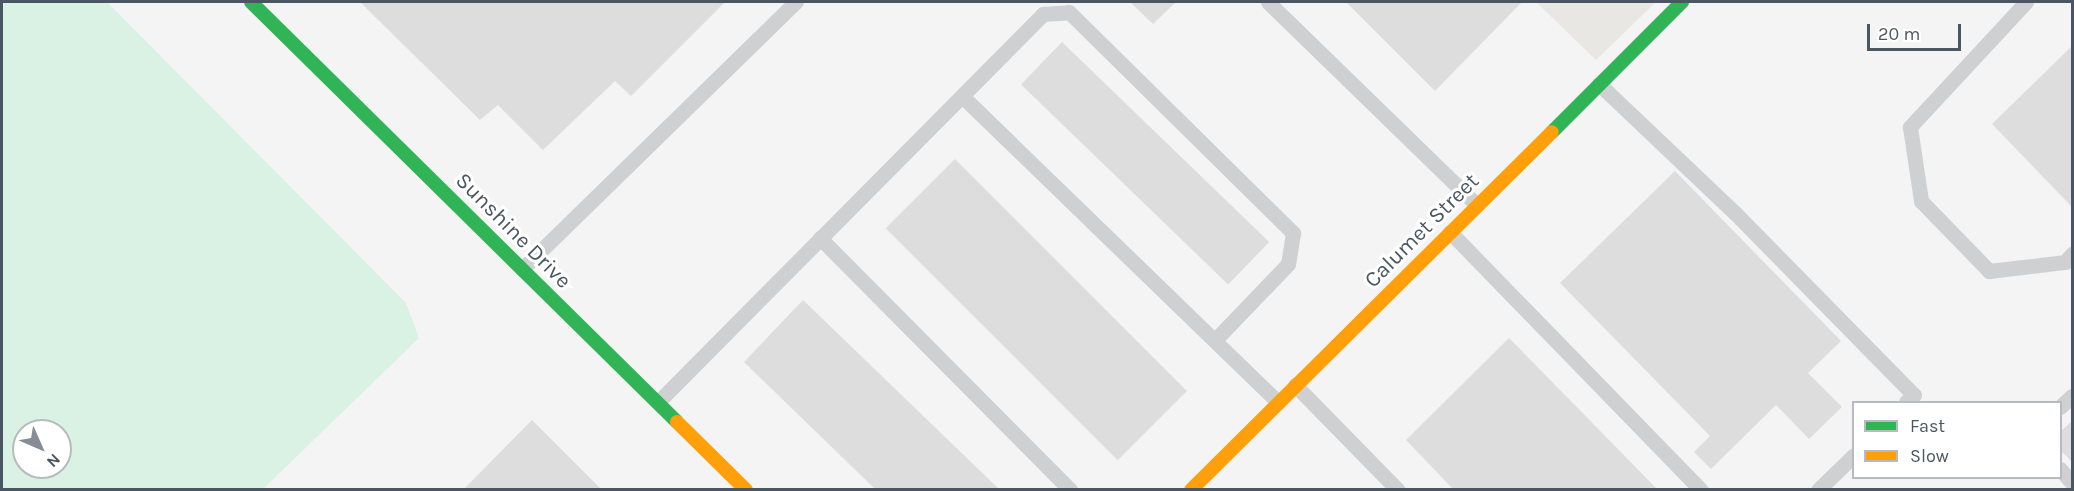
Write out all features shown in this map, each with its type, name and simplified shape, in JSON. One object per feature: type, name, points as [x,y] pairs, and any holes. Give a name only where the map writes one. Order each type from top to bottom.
[{"type":"street","name":"Sunshine Drive","points":[[251,2],[746,489]]},
{"type":"street","name":"Calumet Street","points":[[1191,489],[1682,2]]},
{"type":"lane","points":[[522,269],[796,2]]},
{"type":"lane","points":[[1268,2],[1478,205]]},
{"type":"lane","points":[[2026,2],[1910,127],[1921,201],[1989,271],[2065,262],[2073,254]]},
{"type":"lane","points":[[658,402],[1043,14],[1069,12],[1293,233],[1288,264],[1215,339]]},
{"type":"lane","points":[[1599,84],[1914,395],[1907,401]]},
{"type":"lane","points":[[962,96],[1278,402]]},
{"type":"lane","points":[[1450,232],[1701,489]]},
{"type":"lane","points":[[820,238],[1070,489]]},
{"type":"lane","points":[[1295,385],[1398,489]]},
{"type":"lane","points":[[1818,489],[1852,456]]},
{"type":"lane","points":[[2062,470],[2073,483]]},
{"type":"shaded area","points":[[1536,2],[1656,2],[1596,60]]},
{"type":"green space","points":[[2,2],[107,2],[406,303],[419,338],[263,489],[2,489]]},
{"type":"building","points":[[360,2],[725,2],[631,96],[615,81],[543,150],[498,105],[480,120]]},
{"type":"building","points":[[1130,2],[1176,2],[1153,24]]},
{"type":"building","points":[[1346,2],[1522,2],[1435,91]]},
{"type":"building","points":[[1062,42],[1269,242],[1228,285],[1021,84]]},
{"type":"building","points":[[2072,46],[2072,205],[2071,206],[1992,124]]},
{"type":"building","points":[[955,159],[1187,391],[1118,460],[886,228]]},
{"type":"building","points":[[1675,171],[1841,341],[1808,373],[1842,407],[1809,439],[1776,405],[1711,469],[1694,452],[1710,436],[1560,283]]},
{"type":"building","points":[[803,300],[1000,490],[876,490],[744,362]]},
{"type":"building","points":[[1509,338],[1658,490],[1454,490],[1406,440]]},
{"type":"building","points":[[532,420],[602,490],[463,490]]},
{"type":"building","points":[[2072,421],[2072,462],[2062,452],[2062,430]]},
{"type":"traffic: fast","points":[[251,2],[677,422]]},
{"type":"traffic: fast","points":[[1552,132],[1682,2]]},
{"type":"traffic: slow","points":[[1191,490],[1552,132]]},
{"type":"traffic: slow","points":[[677,422],[746,490]]}]
